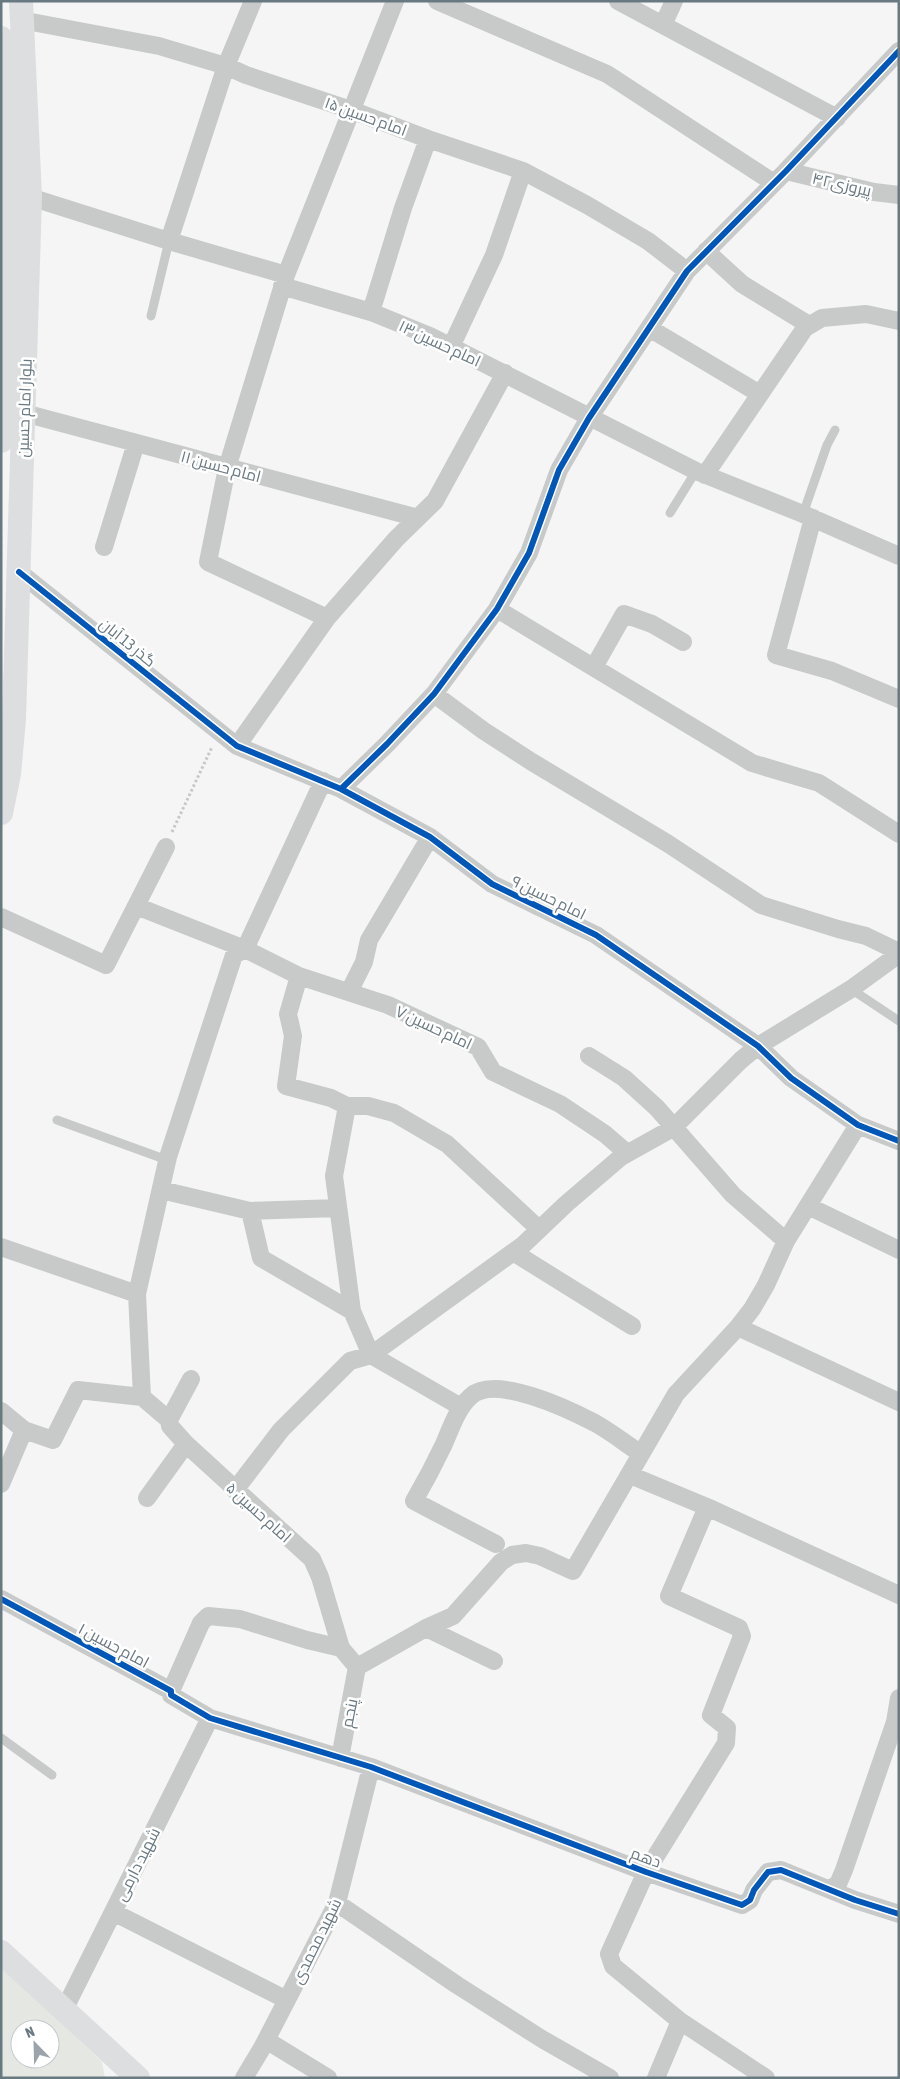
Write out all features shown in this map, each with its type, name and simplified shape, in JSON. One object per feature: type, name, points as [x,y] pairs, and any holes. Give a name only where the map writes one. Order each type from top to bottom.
[{"type":"street","points":[[169,240],[226,66],[253,1]]},
{"type":"street","points":[[327,618],[208,562],[227,468],[284,280],[395,1]]},
{"type":"street","name":"پیروزی۴۲","points":[[436,1],[607,74],[780,177],[899,195]]},
{"type":"street","points":[[618,1],[838,118]]},
{"type":"street","points":[[663,25],[674,1]]},
{"type":"street","name":"امام حسین ۱۵","points":[[21,11],[159,46],[226,66],[246,75],[523,171],[588,205],[648,240],[687,271]]},
{"type":"street","name":"بلوار امام حسین","points":[[1,813],[9,774],[14,719],[30,197],[9,119],[21,11]]},
{"type":"street","points":[[1,38],[9,119],[8,209],[4,240],[1,441]]},
{"type":"street","points":[[341,789],[388,744],[434,694],[497,609],[529,553],[559,470],[589,418],[687,271],[838,118],[899,51]]},
{"type":"street","points":[[371,312],[403,208],[428,139]]},
{"type":"street","points":[[451,347],[494,255],[523,171]]},
{"type":"street","name":"امام حسین ۱۳","points":[[30,197],[169,240],[284,280],[430,336],[700,473],[808,516],[899,556]]},
{"type":"street","points":[[706,251],[742,284],[809,325]]},
{"type":"street","points":[[700,473],[760,394],[805,328],[822,318],[866,314],[899,321]]},
{"type":"street","points":[[649,328],[760,394]]},
{"type":"street","points":[[237,746],[327,618],[396,539],[436,501],[505,373]]},
{"type":"street","name":"امام حسین ۱۱","points":[[24,413],[418,518]]},
{"type":"street","points":[[104,547],[136,443]]},
{"type":"street","points":[[808,516],[776,655],[832,671],[899,699]]},
{"type":"street","name":"گذر 13 آبان","points":[[19,572],[218,733],[237,746]]},
{"type":"street","points":[[497,609],[752,763],[819,783],[899,834]]},
{"type":"street","points":[[594,667],[624,614],[652,624],[683,642]]},
{"type":"street","points":[[235,1490],[280,1430],[350,1361],[371,1355],[513,1252],[627,1153],[673,1128],[741,1060],[758,1046],[851,989],[899,953],[866,936],[761,905],[668,843],[524,757],[484,731],[434,694]]},
{"type":"street","name":"امام حسین ۹","points":[[237,746],[341,789],[430,837],[492,884],[596,935],[758,1046],[791,1078],[858,1125],[899,1141]]},
{"type":"street","points":[[1,1411],[24,1430],[53,1440],[78,1390],[142,1397],[137,1294],[167,1160],[234,955],[245,950],[323,781]]},
{"type":"street","points":[[349,992],[364,962],[369,940],[430,837]]},
{"type":"street","points":[[1,917],[106,965],[166,846]]},
{"type":"street","name":"امام حسین ۷","points":[[136,906],[245,950],[300,976],[388,1005],[478,1047],[493,1072],[560,1104],[605,1134],[627,1153]]},
{"type":"street","points":[[300,976],[288,1014],[292,1036],[286,1086],[331,1098],[347,1106],[368,1106],[394,1113],[447,1144],[540,1229]]},
{"type":"street","points":[[590,1056],[624,1078],[657,1108],[733,1195],[786,1242]]},
{"type":"street","points":[[347,1106],[334,1176],[352,1311],[371,1355],[461,1407]]},
{"type":"street","points":[[171,1691],[201,1623],[208,1616],[240,1619],[307,1640],[341,1648],[357,1667],[426,1628],[453,1616],[501,1562],[512,1555],[526,1553],[540,1556],[573,1571],[676,1394],[738,1327],[766,1285],[786,1242],[858,1125]]},
{"type":"street","points":[[161,1190],[250,1211],[338,1208]]},
{"type":"street","points":[[808,1206],[899,1250]]},
{"type":"street","points":[[250,1211],[261,1258],[352,1311]]},
{"type":"street","points":[[1,1246],[137,1294]]},
{"type":"street","points":[[513,1252],[632,1326]]},
{"type":"street","points":[[738,1327],[899,1402]]},
{"type":"street","points":[[168,1420],[191,1379]]},
{"type":"street","points":[[496,1544],[414,1501],[429,1476],[461,1407],[471,1396],[480,1390],[500,1389],[524,1394],[566,1409],[597,1424],[640,1453]]},
{"type":"street","name":"امام حسین ۵","points":[[142,1397],[168,1420],[170,1426],[186,1444],[312,1559],[320,1577],[341,1648]]},
{"type":"street","points":[[1,1484],[24,1430]]},
{"type":"street","points":[[147,1498],[186,1444]]},
{"type":"street","points":[[630,1475],[706,1507],[899,1595]]},
{"type":"street","points":[[706,1507],[669,1596],[740,1628],[742,1636],[710,1714],[727,1728],[726,1743],[646,1872],[609,1954],[613,1966],[680,2021],[766,2078]]},
{"type":"street","name":"امام حسین ۱","points":[[1,1599],[171,1691],[171,1695],[210,1718],[340,1758]]},
{"type":"street","points":[[426,1628],[494,1661]]},
{"type":"street","name":"پنجم","points":[[340,1758],[357,1667]]},
{"type":"street","points":[[829,1890],[838,1884],[844,1870],[895,1722],[899,1698]]},
{"type":"street","name":"شهید دارمی","points":[[64,2010],[210,1718]]},
{"type":"street","name":"دهم","points":[[340,1758],[371,1767],[646,1872],[742,1905],[750,1900],[754,1890],[768,1872],[781,1870],[829,1890],[899,1914]]},
{"type":"street","name":"شهید محمدی","points":[[244,2078],[266,2040],[337,1903],[371,1767]]},
{"type":"street","points":[[337,1903],[457,1985],[542,2039],[610,2078]]},
{"type":"street","points":[[113,1912],[286,2000]]},
{"type":"street","points":[[1,1952],[64,2010],[118,2068],[138,2078]]},
{"type":"street","points":[[656,2078],[680,2021]]},
{"type":"street","points":[[266,2040],[328,2078]]},
{"type":"lane","points":[[151,316],[169,240]]},
{"type":"lane","points":[[808,516],[827,445],[836,430]]},
{"type":"lane","points":[[670,513],[700,473]]},
{"type":"lane","points":[[851,989],[899,1021]]},
{"type":"lane","points":[[57,1120],[167,1160]]},
{"type":"lane","points":[[1,1738],[52,1774]]},
{"type":"path","points":[[166,846],[218,733]]},
{"type":"shaded area","points":[[1,1966],[57,2019],[10,2019],[10,2069],[60,2069],[60,2022],[102,2062],[105,2078],[1,2078]]},
{"type":"cycle path","points":[[341,789],[434,694],[497,609],[529,553],[559,470],[589,418],[687,271],[786,171],[899,51]]},
{"type":"cycle path","points":[[19,572],[237,746],[341,789],[430,837],[492,884],[596,935],[758,1046],[791,1078],[858,1125],[899,1141]]},
{"type":"cycle path","points":[[1,1599],[171,1691],[171,1695],[210,1718],[371,1767],[646,1872],[742,1905],[750,1900],[754,1890],[768,1872],[781,1870],[855,1900],[899,1914]]}]
